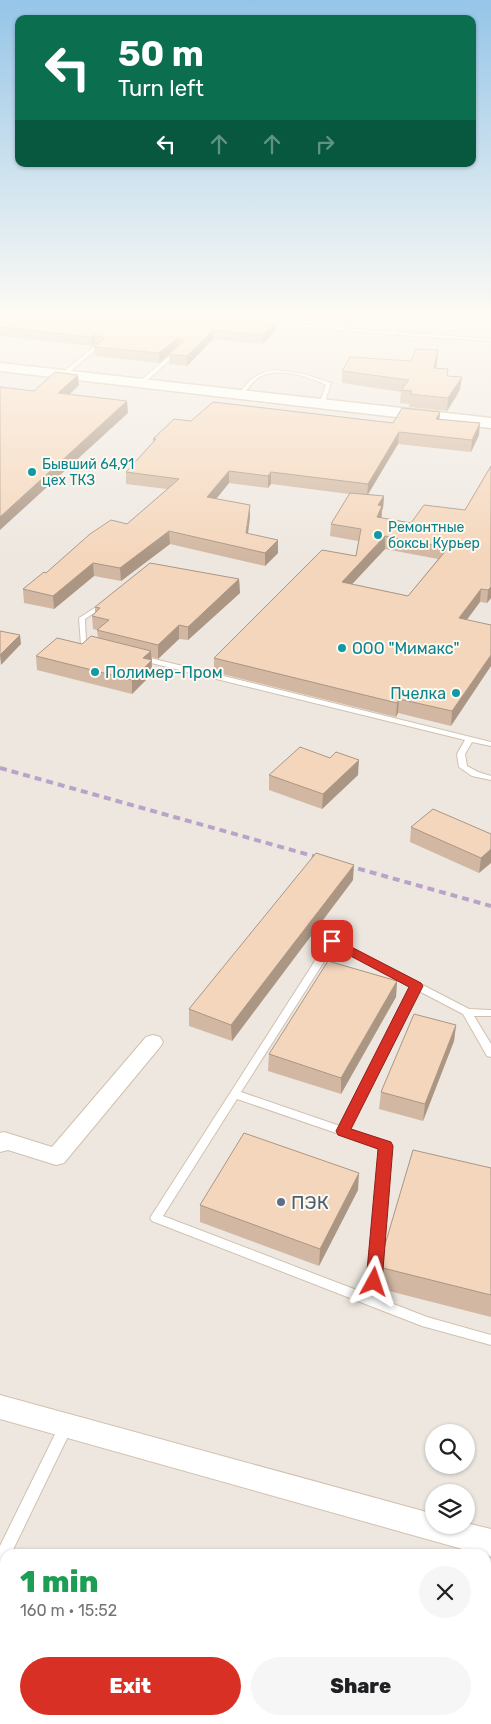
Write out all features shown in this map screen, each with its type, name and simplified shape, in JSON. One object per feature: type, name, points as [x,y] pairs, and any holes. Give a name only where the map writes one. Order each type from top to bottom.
[{"type":"main road","points":[[244,395],[491,423]]},
{"type":"street","points":[[1,1141],[56,1157],[153,1042]]},
{"type":"street","points":[[0,1407],[491,1543]]},
{"type":"lane","points":[[322,404],[325,395]]},
{"type":"lane","points":[[102,649],[83,644],[82,618],[112,599]]},
{"type":"lane","points":[[131,656],[491,744]]},
{"type":"lane","points":[[469,739],[461,754],[463,767],[475,774],[491,778]]},
{"type":"lane","points":[[491,1013],[467,1012],[332,941],[156,1218],[426,1322],[491,1340]]},
{"type":"lane","points":[[343,1131],[417,986]]},
{"type":"lane","points":[[467,1012],[491,1052]]},
{"type":"lane","points":[[235,1094],[386,1146],[372,1301]]},
{"type":"lane","points":[[6,1549],[66,1426]]},
{"type":"shaded area","points":[[0,395],[491,395],[491,1549],[0,1549]]},
{"type":"building","name":"Бывший 64,91 цех ТКЗ","points":[[0,395],[79,395],[127,401],[0,517]]},
{"type":"building","points":[[424,395],[450,395],[448,398]]},
{"type":"building","points":[[213,402],[393,423],[402,408],[440,412],[436,419],[480,423],[472,440],[399,432],[368,484],[271,472],[268,476],[229,471],[207,497],[250,505],[246,533],[278,540],[265,553],[169,531],[120,568],[93,563],[53,596],[23,589],[44,572],[46,573],[90,534],[111,520],[127,524],[179,479],[126,472],[156,439],[153,439],[174,419],[191,421]]},
{"type":"building","points":[[491,466],[491,587],[488,590],[481,589],[459,618],[491,625],[491,655],[452,711],[399,699],[397,703],[214,658],[322,550],[356,556],[361,529],[331,524],[350,493],[384,496],[378,505],[382,506],[377,517],[411,523],[424,505],[465,510]],"holes":[[[385,536],[448,548],[408,596],[342,582]]]},
{"type":"building","points":[[150,563],[239,579],[188,627],[179,625],[158,645],[97,630],[109,620],[92,616],[100,608],[95,607]]},
{"type":"building","points":[[0,631],[20,635],[0,655]]},
{"type":"building","points":[[91,636],[151,651],[143,658],[152,660],[132,680],[36,656],[57,638],[82,644]]},
{"type":"building","points":[[300,747],[330,758],[336,752],[359,760],[323,794],[269,775]]},
{"type":"building","points":[[433,809],[491,834],[491,849],[481,858],[411,827]]},
{"type":"building","points":[[316,853],[354,865],[231,1025],[189,1009]]},
{"type":"building","points":[[328,961],[397,981],[341,1078],[269,1054]]},
{"type":"building","points":[[414,1014],[456,1025],[425,1104],[381,1092]]},
{"type":"building","points":[[244,1133],[359,1173],[320,1249],[200,1205]]},
{"type":"building","points":[[413,1150],[491,1168],[491,1295],[383,1268],[384,1248]]},
{"type":"railway","points":[[0,768],[491,906]]},
{"type":"place","name":"Бывший 64,91 цех ТКЗ","points":[[32,472]]},
{"type":"place","name":"Ремонтные боксы Курьер","points":[[378,535]]},
{"type":"place","name":"ООО \"Мимакс\"","points":[[342,648]]},
{"type":"place","name":"Полимер-Пром","points":[[95,672]]},
{"type":"place","name":"Пчелка","points":[[456,693]]},
{"type":"place","name":"ПЭК","points":[[281,1202]]},
{"type":"route","points":[[332,941],[417,986],[343,1131],[386,1146],[374,1282]]}]
